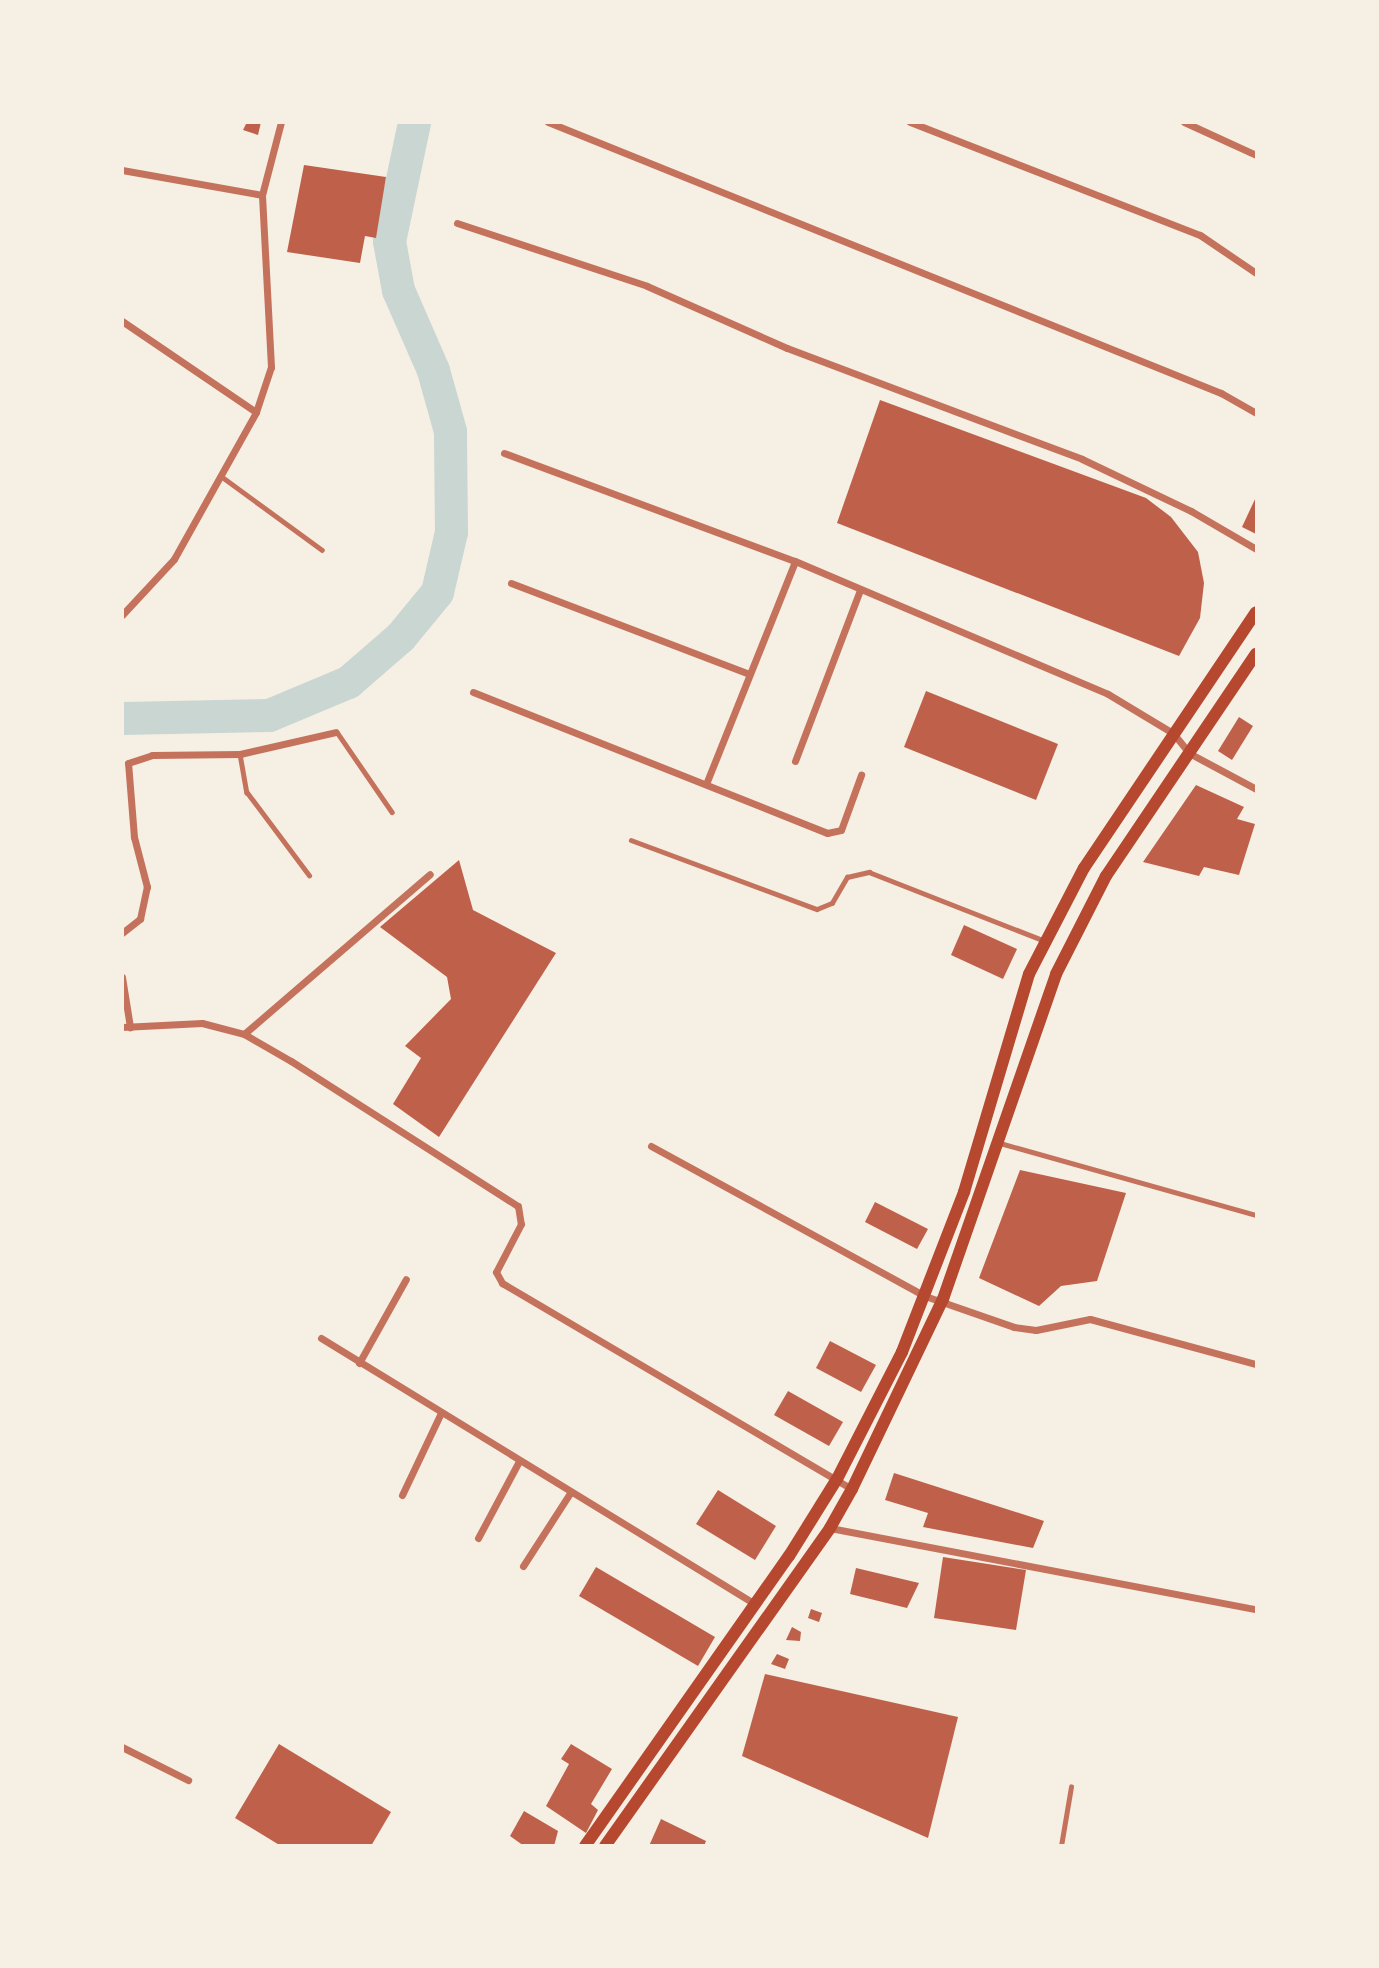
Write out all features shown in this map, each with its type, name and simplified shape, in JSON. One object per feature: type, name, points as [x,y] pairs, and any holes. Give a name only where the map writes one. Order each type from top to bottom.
[{"type":"main road","points":[[585,1846],[755,1604],[837,1479],[925,1296],[964,1192],[1029,974],[1084,868],[1256,612]]},
{"type":"main road","points":[[605,1846],[830,1528],[852,1489],[943,1299],[1056,974],[1106,876],[1256,654]]},
{"type":"street","points":[[122,615],[174,559],[256,412],[271,366],[262,195],[281,122]]},
{"type":"street","points":[[548,122],[1221,393],[1256,413]]},
{"type":"street","points":[[910,122],[1200,235],[1256,273]]},
{"type":"street","points":[[1184,122],[1256,155]]},
{"type":"street","points":[[122,170],[262,195]]},
{"type":"street","points":[[457,223],[647,286],[787,348],[1082,459],[1191,511],[1256,549]]},
{"type":"street","points":[[122,321],[256,412]]},
{"type":"street","points":[[504,453],[795,561],[1108,694],[1173,733],[1189,753],[1256,789]]},
{"type":"street","points":[[706,784],[747,673],[795,561]]},
{"type":"street","points":[[511,583],[747,673]]},
{"type":"street","points":[[795,761],[860,590]]},
{"type":"street","points":[[473,692],[835,834],[841,830],[861,775]]},
{"type":"street","points":[[122,933],[140,919],[147,887],[134,837],[128,763],[152,755],[240,754],[336,732]]},
{"type":"street","points":[[244,1034],[430,874]]},
{"type":"street","points":[[122,977],[126,1027],[202,1023],[244,1034],[518,1206],[521,1224],[496,1272],[502,1283],[852,1489]]},
{"type":"street","points":[[651,1146],[925,1296],[943,1299],[1014,1327],[1036,1330],[1090,1319],[1256,1364]]},
{"type":"street","points":[[359,1363],[406,1279]]},
{"type":"street","points":[[321,1338],[518,1463],[755,1604]]},
{"type":"street","points":[[402,1495],[440,1415]]},
{"type":"street","points":[[478,1538],[518,1463]]},
{"type":"street","points":[[523,1566],[570,1493]]},
{"type":"street","points":[[830,1528],[1256,1609]]},
{"type":"street","points":[[122,1746],[188,1780]]},
{"type":"lane","points":[[221,476],[322,550]]},
{"type":"lane","points":[[336,732],[392,812]]},
{"type":"lane","points":[[240,754],[247,792],[309,875]]},
{"type":"lane","points":[[631,840],[817,909],[832,903],[848,877],[869,872],[1046,942]]},
{"type":"lane","points":[[999,1143],[1256,1215]]},
{"type":"lane","points":[[1060,1846],[1071,1787]]},
{"type":"building","points":[[247,122],[261,122],[258,135],[243,130]]},
{"type":"building","points":[[304,165],[386,177],[376,238],[365,236],[360,263],[287,252]]},
{"type":"building","points":[[880,400],[1146,498],[1171,517],[1198,552],[1204,583],[1200,618],[1179,656],[837,523]]},
{"type":"building","points":[[1256,497],[1256,534],[1242,527]]},
{"type":"building","points":[[926,691],[1058,744],[1036,800],[904,747]]},
{"type":"building","points":[[1239,717],[1253,726],[1232,760],[1218,751]]},
{"type":"building","points":[[1196,785],[1244,807],[1237,819],[1255,824],[1239,875],[1204,867],[1199,876],[1143,862]]},
{"type":"building","points":[[459,860],[473,910],[556,953],[439,1137],[393,1104],[421,1058],[405,1046],[451,999],[447,977],[380,927]]},
{"type":"building","points":[[964,925],[1017,949],[1003,979],[951,955]]},
{"type":"building","points":[[1020,1170],[1126,1193],[1097,1281],[1061,1286],[1039,1306],[979,1278]]},
{"type":"building","points":[[875,1202],[928,1229],[917,1249],[865,1222]]},
{"type":"building","points":[[830,1341],[876,1365],[861,1392],[816,1368]]},
{"type":"building","points":[[788,1391],[843,1422],[829,1446],[774,1415]]},
{"type":"building","points":[[894,1473],[1044,1521],[1033,1548],[923,1527],[928,1513],[885,1500]]},
{"type":"building","points":[[718,1490],[776,1526],[755,1560],[696,1524]]},
{"type":"building","points":[[943,1557],[1026,1570],[1016,1630],[934,1618]]},
{"type":"building","points":[[596,1567],[715,1637],[698,1666],[579,1596]]},
{"type":"building","points":[[856,1568],[919,1583],[907,1608],[850,1594]]},
{"type":"building","points":[[811,1609],[822,1613],[819,1622],[808,1618]]},
{"type":"building","points":[[792,1627],[801,1632],[800,1641],[786,1640]]},
{"type":"building","points":[[777,1654],[789,1659],[785,1669],[771,1664]]},
{"type":"building","points":[[765,1674],[958,1717],[928,1838],[742,1756]]},
{"type":"building","points":[[279,1744],[391,1812],[371,1846],[281,1846],[235,1818]]},
{"type":"building","points":[[571,1744],[612,1769],[591,1804],[598,1810],[586,1833],[546,1806],[569,1764],[561,1759]]},
{"type":"building","points":[[524,1811],[558,1831],[554,1846],[524,1846],[510,1836]]},
{"type":"building","points":[[661,1819],[706,1841],[704,1846],[649,1846]]},
{"type":"waterway","points":[[122,718],[269,715],[348,682],[400,637],[437,592],[451,532],[450,431],[433,370],[398,290],[389,241],[414,122]]}]
